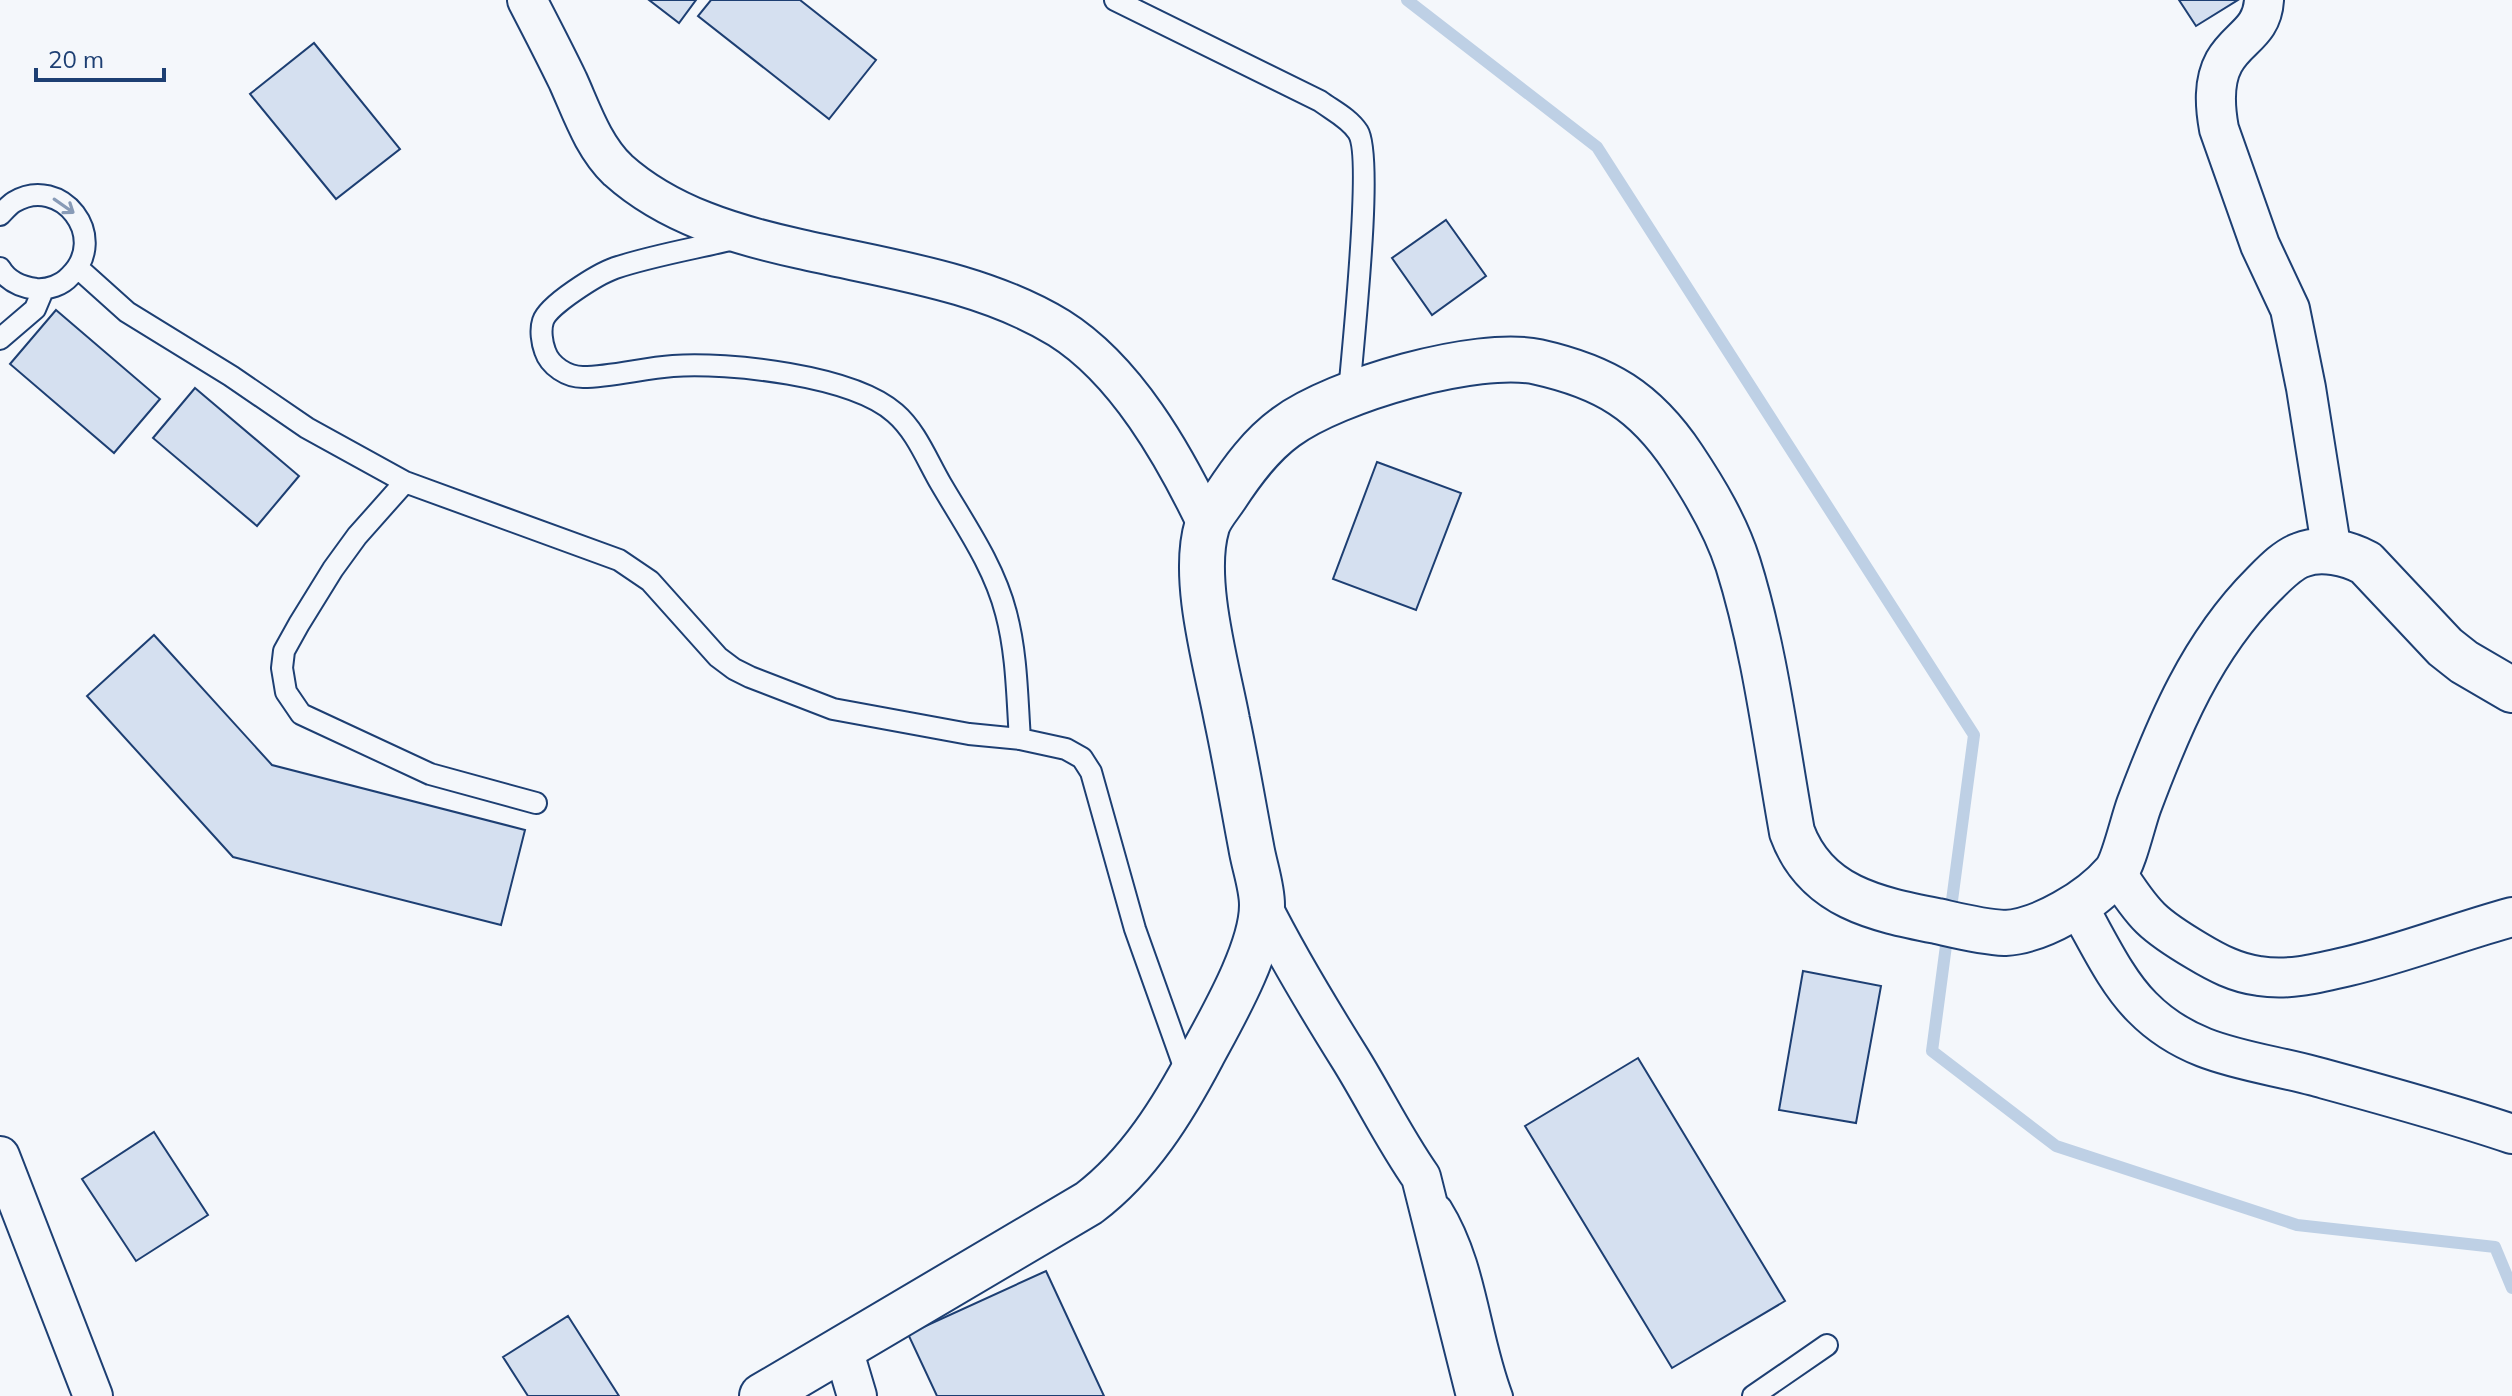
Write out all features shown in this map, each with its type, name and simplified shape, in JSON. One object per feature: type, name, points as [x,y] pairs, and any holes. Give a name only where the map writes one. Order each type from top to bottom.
[{"type":"main road","points":[[762,1396],[1089,1203],[1114,1184],[1140,1153],[1189,1080],[1241,980],[1262,906],[1209,638],[1203,562],[1207,524],[1241,472],[1276,435],[1316,408],[1349,394],[1460,364],[1513,359],[1539,362],[1578,374],[1616,389],[1642,408],[1669,438],[1718,515],[1737,563],[1767,696],[1792,832],[1799,851],[1833,887],[1884,911],[1993,932],[2018,932],[2077,905],[2116,872],[2170,724],[2195,675],[2254,594],[2273,574],[2300,555],[2332,552],[2357,557],[2374,569],[2445,647],[2512,690]]},
{"type":"street","points":[[527,0],[604,155],[630,180],[658,199],[744,237],[937,280],[992,296],[1060,329],[1102,365],[1142,408],[1184,476],[1207,524]]},
{"type":"street","points":[[2264,0],[2259,21],[2225,61],[2215,95],[2216,114],[2260,245],[2290,309],[2332,552]]},
{"type":"street","points":[[2116,872],[2138,907],[2158,927],[2222,965],[2256,976],[2300,977],[2318,974],[2404,953],[2512,917]]},
{"type":"street","points":[[2077,905],[2128,991],[2149,1014],[2185,1040],[2221,1055],[2315,1077],[2512,1134]]},
{"type":"street","points":[[1262,906],[1316,1007],[1421,1177],[1476,1396]]},
{"type":"street","points":[[0,1156],[93,1396]]},
{"type":"street","points":[[843,1349],[857,1396]]},
{"type":"lane","points":[[1115,0],[1320,101],[1358,132],[1362,143],[1362,216],[1349,394]]},
{"type":"lane","points":[[0,215],[14,202],[34,195],[55,198],[72,209],[84,228],[86,249],[78,268],[64,283],[43,290],[22,287],[4,276],[0,268]]},
{"type":"lane","points":[[744,237],[612,269],[553,306],[543,321],[545,353],[551,364],[581,377],[697,364],[732,367],[827,382],[862,393],[893,411],[911,430],[974,539],[1006,610],[1014,645],[1020,739]]},
{"type":"lane","points":[[78,268],[127,312],[231,376],[307,428],[405,482],[619,560],[637,570],[718,657],[750,677],[833,709],[969,734],[1020,739],[1066,749],[1082,758],[1091,772],[1135,929],[1189,1080]]},
{"type":"lane","points":[[0,339],[35,309],[43,290]]},
{"type":"lane","points":[[405,482],[357,536],[299,624],[284,651],[282,668],[286,692],[301,714],[430,774],[536,803]]},
{"type":"lane","points":[[1421,1177],[1456,1232],[1464,1253],[1480,1325],[1502,1396]]},
{"type":"lane","points":[[1753,1396],[1827,1345]]},
{"type":"building","points":[[649,0],[696,0],[679,23]]},
{"type":"building","points":[[711,0],[800,0],[876,60],[829,119],[698,16]]},
{"type":"building","points":[[2179,0],[2238,0],[2196,26]]},
{"type":"building","points":[[314,43],[400,149],[336,199],[250,94]]},
{"type":"building","points":[[1446,220],[1486,276],[1432,315],[1392,258]]},
{"type":"building","points":[[56,310],[160,399],[114,453],[10,364]]},
{"type":"building","points":[[195,388],[299,476],[257,526],[153,438]]},
{"type":"building","points":[[1377,462],[1461,493],[1416,610],[1333,579]]},
{"type":"building","points":[[154,635],[272,765],[525,830],[501,925],[233,857],[87,696]]},
{"type":"building","points":[[1803,971],[1881,986],[1856,1123],[1779,1110]]},
{"type":"building","points":[[1638,1058],[1785,1301],[1672,1368],[1525,1126]]},
{"type":"building","points":[[154,1132],[208,1215],[136,1261],[82,1179]]},
{"type":"building","points":[[1046,1271],[1104,1396],[937,1396],[908,1334]]},
{"type":"building","points":[[568,1316],[619,1396],[528,1396],[503,1357]]},
{"type":"waterway","points":[[1407,0],[1597,147],[1974,735],[1932,1051],[2056,1146],[2297,1225],[2495,1247],[2512,1288]]}]
